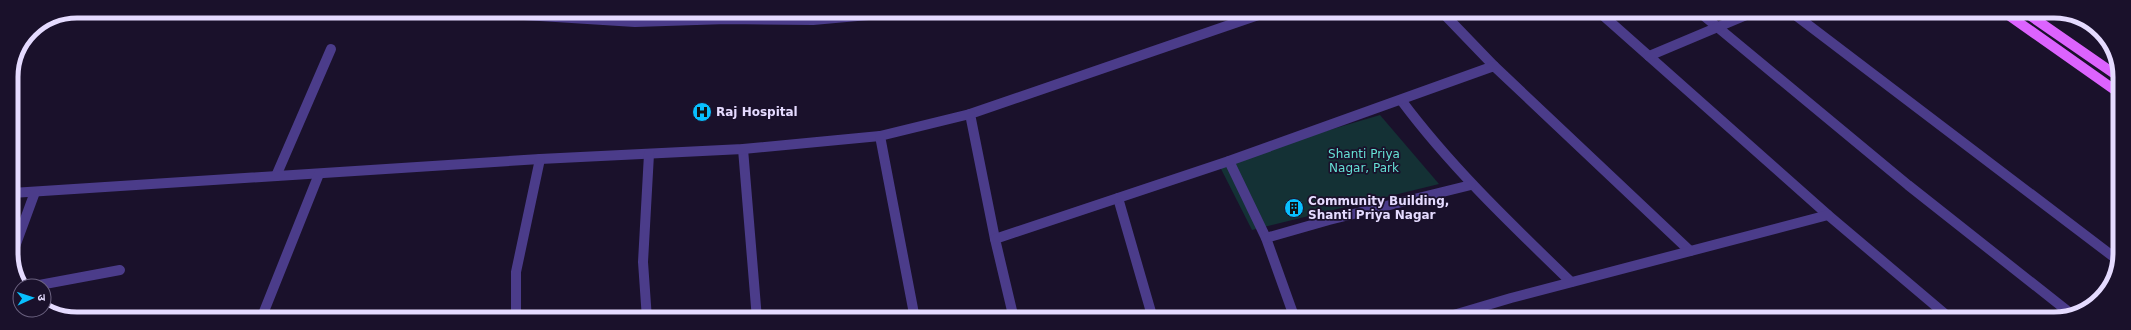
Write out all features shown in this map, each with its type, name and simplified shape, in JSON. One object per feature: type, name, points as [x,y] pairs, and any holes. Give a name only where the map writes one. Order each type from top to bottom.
[{"type":"main road","points":[[2013,18],[2113,89]]},
{"type":"main road","points":[[2034,18],[2113,73]]},
{"type":"street","points":[[588,18],[634,22],[687,18]]},
{"type":"street","points":[[634,18],[634,22]]},
{"type":"street","points":[[18,193],[540,159],[743,149],[880,136],[970,114],[1250,18]]},
{"type":"street","points":[[1448,18],[1494,66],[1690,251]]},
{"type":"street","points":[[1606,18],[1828,215],[1943,312]]},
{"type":"street","points":[[1706,18],[1908,185],[2067,311]]},
{"type":"street","points":[[1649,56],[1743,18]]},
{"type":"street","points":[[1798,18],[1937,121],[2113,255]]},
{"type":"street","points":[[276,176],[331,49]]},
{"type":"street","points":[[995,239],[1229,161],[1494,66]]},
{"type":"street","points":[[1401,100],[1416,122],[1471,184],[1571,282]]},
{"type":"street","points":[[970,114],[995,239],[1012,312]]},
{"type":"street","points":[[880,136],[914,312]]},
{"type":"street","points":[[743,149],[756,312]]},
{"type":"street","points":[[647,312],[643,262],[650,154]]},
{"type":"street","points":[[516,312],[516,272],[540,159]]},
{"type":"street","points":[[1229,161],[1266,238],[1292,312]]},
{"type":"street","points":[[263,312],[319,174]]},
{"type":"street","points":[[1266,238],[1329,220],[1471,184]]},
{"type":"street","points":[[18,238],[35,192]]},
{"type":"street","points":[[1118,198],[1151,312]]},
{"type":"street","points":[[1465,312],[1571,282],[1828,215]]},
{"type":"street","points":[[52,283],[120,270]]},
{"type":"green space","name":"Shanti Priya Nagar, Park","points":[[1380,115],[1439,184],[1252,230],[1218,163]]},
{"type":"place","name":"Raj Hospital","points":[[702,112]]},
{"type":"place","name":"Community Building, Shanti Priya Nagar","points":[[1294,208]]}]
